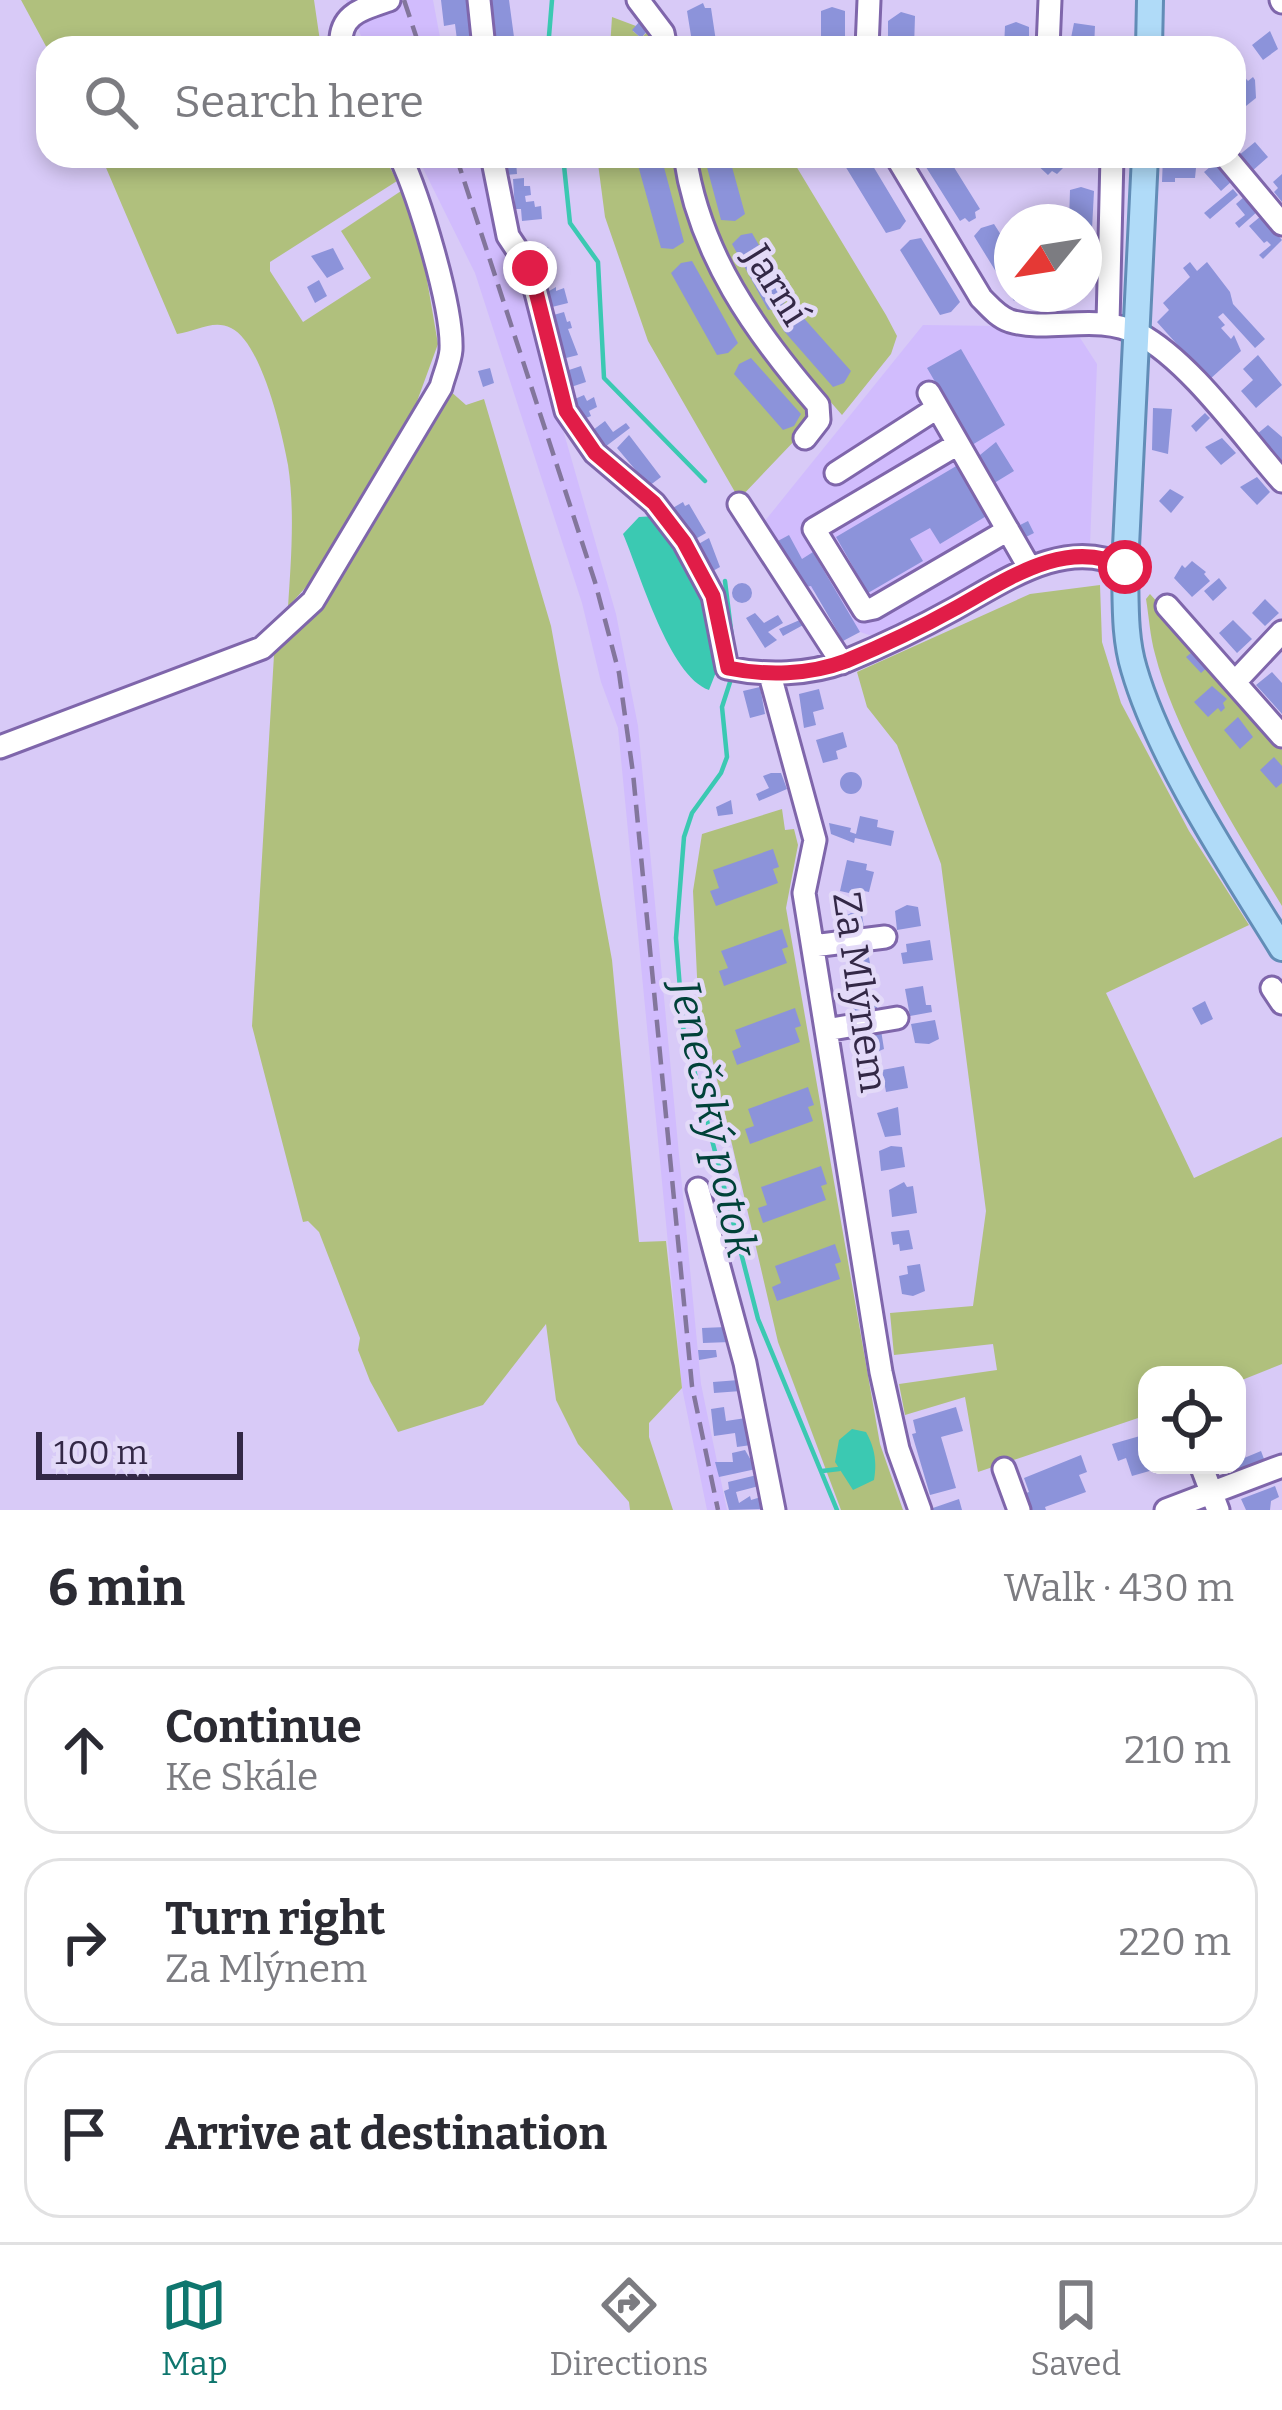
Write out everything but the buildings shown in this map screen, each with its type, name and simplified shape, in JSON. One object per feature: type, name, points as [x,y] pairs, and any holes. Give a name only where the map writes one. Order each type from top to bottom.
[{"type":"main road","points":[[1149,36],[1150,0]]},
{"type":"main road","points":[[1144,168],[1125,567],[1132,665],[1148,709],[1187,786],[1282,948]]},
{"type":"street","points":[[342,36],[342,28],[358,10],[389,0]]},
{"type":"street","points":[[479,0],[483,36]]},
{"type":"street","points":[[638,0],[664,36]]},
{"type":"street","points":[[868,36],[869,0]]},
{"type":"street","points":[[1048,36],[1050,0]]},
{"type":"street","points":[[0,747],[262,648],[313,601],[441,387],[451,352],[445,305],[406,168]]},
{"type":"street","points":[[494,168],[508,236],[530,268],[566,411],[595,453],[654,503],[684,542],[713,596],[734,669],[770,675],[842,663],[1029,566],[1085,557],[1109,559],[1125,567]]},
{"type":"street","name":"Jarní","points":[[687,168],[713,254],[746,314],[818,405],[819,419],[805,438]]},
{"type":"street","points":[[903,168],[994,312],[1011,321],[1108,323],[1137,332],[1171,355],[1282,481]]},
{"type":"street","points":[[1108,323],[1112,168]]},
{"type":"street","points":[[1235,168],[1282,224]]},
{"type":"street","points":[[836,473],[933,400],[1029,566]]},
{"type":"street","points":[[958,444],[814,529],[864,610],[1008,530]]},
{"type":"street","points":[[740,504],[842,663]]},
{"type":"street","points":[[1167,605],[1282,736]]},
{"type":"street","points":[[1235,682],[1282,632]]},
{"type":"street","name":"Za Mlýnem","points":[[770,675],[814,840],[804,893],[889,1371],[898,1449],[920,1510]]},
{"type":"street","points":[[813,946],[885,937]]},
{"type":"street","points":[[826,1030],[897,1018]]},
{"type":"street","points":[[698,1189],[745,1364],[774,1510]]},
{"type":"street","points":[[1166,1510],[1215,1501],[1282,1466]]},
{"type":"street","points":[[1004,1469],[1019,1510]]},
{"type":"shaded area","points":[[21,0],[314,0],[319,36],[40,36]]},
{"type":"shaded area","points":[[346,0],[433,0],[440,36],[361,36]]},
{"type":"shaded area","points":[[612,17],[636,26],[633,31],[639,36],[611,36]]},
{"type":"shaded area","points":[[106,168],[390,168],[397,181],[270,262],[270,271],[303,322],[371,278],[341,231],[404,189],[438,344],[412,415],[314,578],[288,607],[290,482],[281,432],[261,370],[242,337],[231,328],[211,325],[177,334]]},
{"type":"shaded area","points":[[423,168],[481,168],[530,315],[616,614],[638,726],[701,1384],[727,1510],[707,1510],[682,1388],[618,728],[475,273]]},
{"type":"shaded area","points":[[599,168],[678,168],[682,185],[808,409],[799,436],[739,499],[648,341],[605,217]]},
{"type":"shaded area","points":[[695,168],[797,168],[897,336],[891,354],[842,415],[766,328],[715,238]]},
{"type":"shaded area","points":[[923,325],[1073,327],[1097,364],[1090,546],[1031,555],[1020,538],[1005,547],[1013,562],[875,637],[860,632],[808,586],[791,568],[764,522]]},
{"type":"shaded area","points":[[449,390],[466,405],[484,399],[551,626],[612,960],[639,1242],[666,1241],[682,1388],[649,1423],[649,1437],[673,1510],[630,1510],[629,1502],[578,1444],[556,1400],[546,1324],[483,1405],[398,1432],[370,1381],[358,1350],[360,1338],[319,1232],[303,1222],[252,1026],[274,655],[349,561]]},
{"type":"shaded area","points":[[655,516],[703,587],[718,667],[709,690],[695,681],[669,645],[623,534],[639,517]]},
{"type":"shaded area","points":[[1100,585],[1102,642],[1121,703],[1189,831],[1249,925],[1106,993],[1194,1178],[1282,1137],[1282,1364],[1246,1378],[1246,1366],[1138,1366],[1138,1418],[978,1472],[965,1397],[905,1415],[899,1384],[997,1370],[993,1344],[894,1355],[890,1313],[973,1306],[986,1211],[941,864],[897,745],[867,707],[857,672],[1030,594]]},
{"type":"shaded area","points":[[1150,594],[1282,750],[1282,906],[1177,717],[1153,647],[1146,599]]},
{"type":"shaded area","points":[[782,809],[785,830],[794,829],[798,845],[786,908],[880,1444],[903,1510],[841,1510],[778,1342],[698,998],[693,891],[702,834]]},
{"type":"shaded area","points":[[852,1429],[866,1432],[875,1467],[874,1480],[853,1490],[835,1462],[839,1440]]},
{"type":"waterway","name":"Jenečský potok","points":[[549,36],[552,0]]},
{"type":"waterway","name":"Jenečský potok","points":[[564,168],[570,223],[598,262],[604,378],[705,481]]},
{"type":"waterway","name":"Jenečský potok","points":[[725,581],[732,638]]},
{"type":"waterway","name":"Jenečský potok","points":[[731,679],[722,707],[727,757],[692,813],[684,837],[676,938],[683,1027],[758,1319],[837,1510]]},
{"type":"waterway","points":[[822,1471],[839,1469]]},
{"type":"railway","points":[[404,0],[416,36]]},
{"type":"railway","points":[[460,168],[595,582],[619,673],[633,773],[692,1386],[718,1510]]},
{"type":"route","points":[[530,268],[566,411],[595,453],[654,503],[684,542],[713,596],[728,668],[770,675],[842,663],[1029,566],[1085,557],[1109,559],[1125,567]]}]
